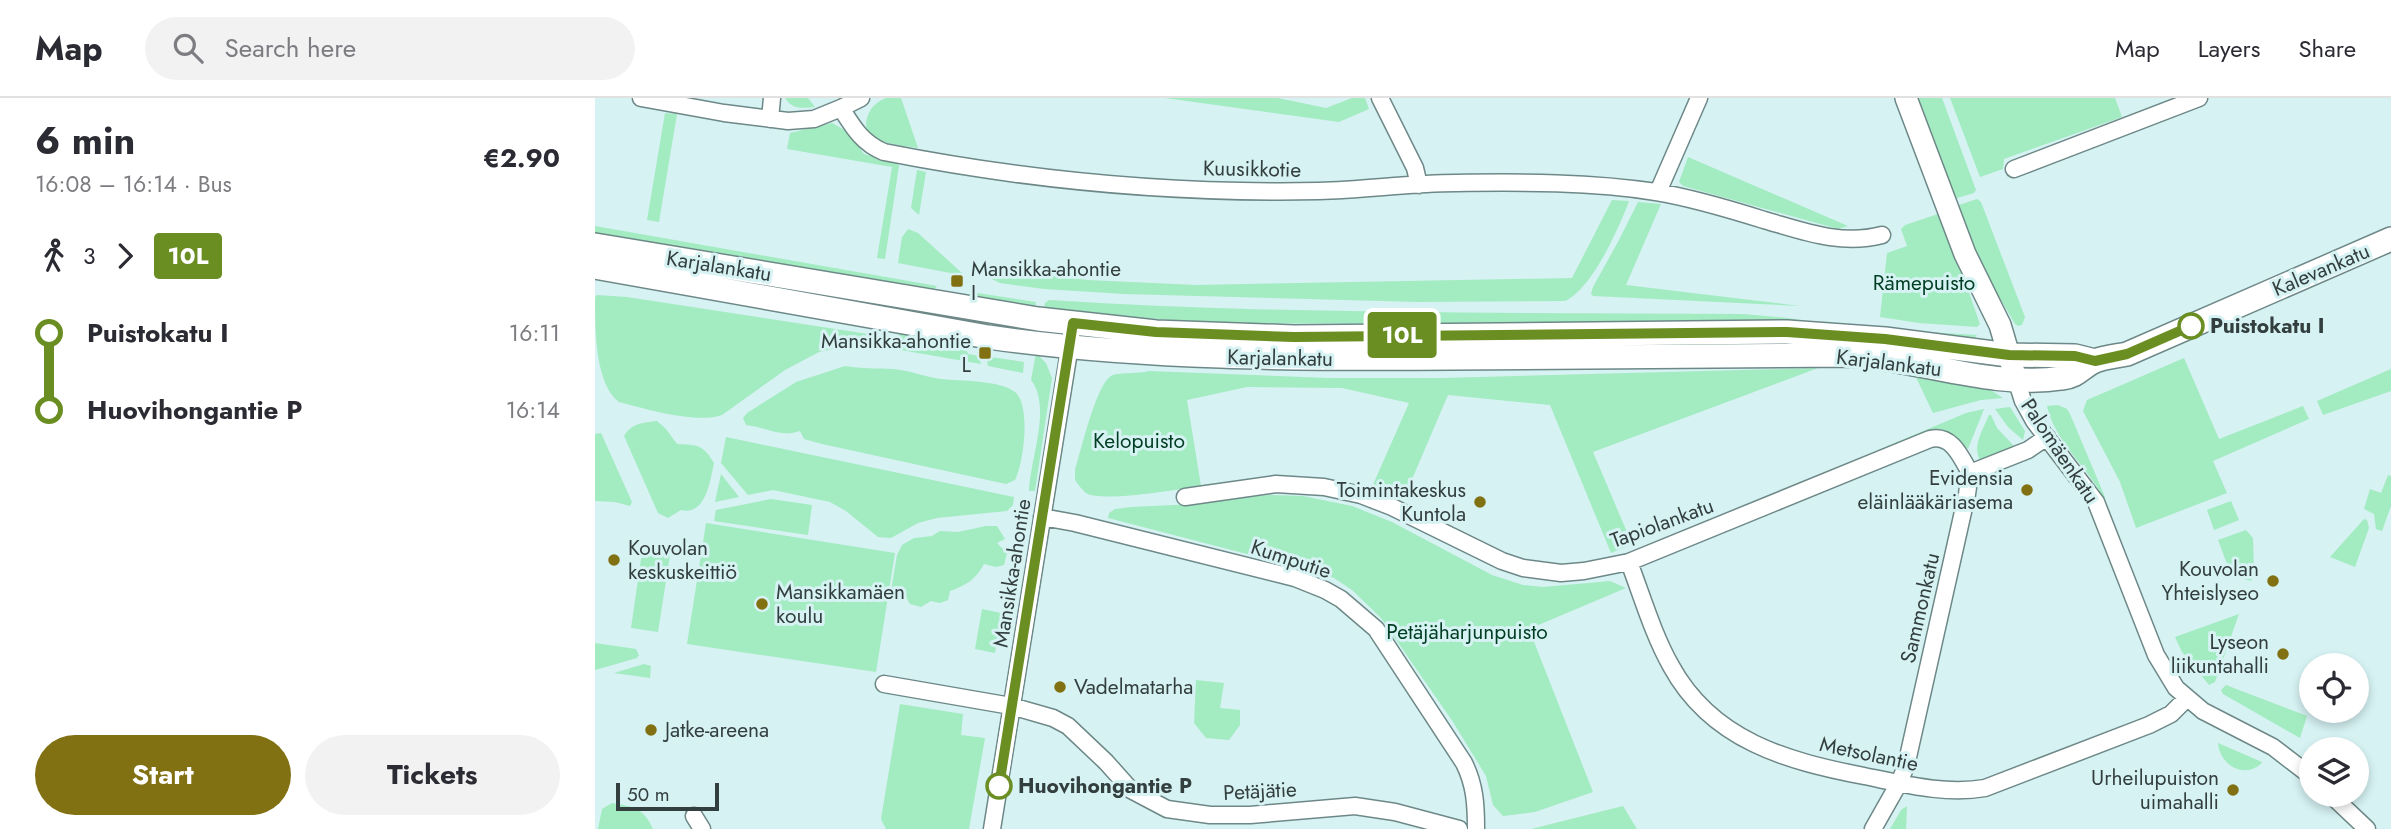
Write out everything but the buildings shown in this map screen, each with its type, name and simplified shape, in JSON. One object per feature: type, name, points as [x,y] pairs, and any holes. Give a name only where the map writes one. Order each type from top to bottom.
[{"type":"main road","name":"Kalevankatu","points":[[2095,361],[2127,354],[2391,239]]},
{"type":"main road","name":"Karjalankatu","points":[[595,245],[1073,323],[1156,332],[1294,337],[1787,332],[1885,339],[2009,355],[2075,356],[2095,361]]},
{"type":"main road","name":"Karjalankatu","points":[[595,267],[988,337],[1155,354],[1282,359],[1857,355],[1893,359],[1980,376],[2016,379],[2059,379],[2075,376],[2095,361]]},
{"type":"street","points":[[641,98],[724,113],[801,122],[861,98]]},
{"type":"street","points":[[770,119],[772,98]]},
{"type":"street","points":[[1380,98],[1415,168],[1419,185]]},
{"type":"street","points":[[1658,192],[1697,98]]},
{"type":"street","name":"Palomäenkatu","points":[[1906,98],[1965,254],[2000,325],[2025,406],[2096,502],[2156,655],[2186,699],[2203,712],[2273,747],[2299,767]]},
{"type":"street","points":[[2014,169],[2199,98]]},
{"type":"street","name":"Kuusikkotie","points":[[841,108],[859,136],[873,148],[909,157],[1012,173],[1107,184],[1204,189],[1319,191],[1455,183],[1549,184],[1658,192],[1817,235],[1853,240],[1882,235]]},
{"type":"street","name":"Mansikka-ahontie","points":[[992,829],[1073,323]]},
{"type":"street","name":"Tapiolankatu","points":[[1185,497],[1276,484],[1324,487],[1361,495],[1392,507],[1502,561],[1523,568],[1561,573],[1629,562],[1937,437],[1951,443],[1958,450],[1970,473]]},
{"type":"street","points":[[1970,473],[2028,450],[2047,437]]},
{"type":"street","name":"Sammonkatu","points":[[1873,829],[1906,766],[1968,494],[1970,473]]},
{"type":"street","name":"Kumputie","points":[[1042,517],[1296,578],[1341,599],[1360,613],[1391,649],[1464,763],[1475,793],[1476,829]]},
{"type":"street","name":"Metsolantie","points":[[1629,562],[1670,664],[1687,691],[1713,717],[1746,741],[1768,751],[1840,771],[1952,792],[1985,788],[2149,725],[2171,714],[2186,699]]},
{"type":"street","name":"Petäjätie","points":[[884,684],[1011,706],[1039,712],[1060,721],[1106,762],[1131,790],[1167,809],[1210,815],[1250,815],[1355,806],[1395,812],[1459,829]]},
{"type":"street","points":[[2344,807],[2367,829]]},
{"type":"green space","points":[[785,98],[808,98],[815,107],[794,106]]},
{"type":"green space","points":[[901,98],[918,148],[883,142],[869,133],[866,127],[868,114],[879,101]]},
{"type":"green space","points":[[1165,98],[1278,98],[1326,108],[1352,98],[1365,98],[1369,109],[1339,122]]},
{"type":"green space","points":[[1915,98],[1942,98],[1976,190],[1974,193],[1954,199]]},
{"type":"green space","points":[[1950,98],[2115,98],[2122,117],[2004,159],[2003,169],[1980,177]]},
{"type":"green space","points":[[665,113],[677,114],[659,222],[647,220]]},
{"type":"green space","points":[[832,123],[848,132],[864,154],[896,162],[899,166],[885,259],[877,258],[892,167],[787,149],[790,133]]},
{"type":"green space","points":[[1688,157],[1848,226],[1838,229],[1683,186],[1679,182]]},
{"type":"green space","points":[[917,170],[926,172],[919,215],[911,208]]},
{"type":"green space","points":[[1977,199],[1981,202],[2025,317],[2022,325],[2015,324],[1983,269],[1956,206]]},
{"type":"green space","points":[[1612,200],[1629,201],[1619,226],[1585,284],[1565,301],[1418,302],[1124,294],[1000,283],[980,268],[1088,280],[1196,285],[1572,278]]},
{"type":"green space","points":[[1638,202],[1661,204],[1626,285],[1800,306],[1593,296],[1593,287]]},
{"type":"green space","name":"Rämepuisto","points":[[1941,213],[1980,324],[1977,327],[1919,323],[1880,317],[1887,253],[1907,246],[1901,229],[1905,225]]},
{"type":"green space","points":[[595,226],[937,286],[931,293],[595,234]]},
{"type":"green space","points":[[908,229],[918,233],[962,273],[961,275],[898,263],[902,237]]},
{"type":"green space","points":[[624,261],[1032,325],[1030,334]]},
{"type":"green space","points":[[971,292],[1036,302],[1035,308],[978,301]]},
{"type":"green space","points":[[597,295],[627,297],[868,334],[864,343],[819,352],[785,370],[722,415],[685,417],[619,402],[611,394],[598,355],[595,310]]},
{"type":"green space","points":[[1049,300],[1309,310],[1743,314],[1843,327],[1977,335],[1974,339],[1577,325],[1211,323],[1044,310],[1045,303]]},
{"type":"green space","points":[[899,333],[966,349],[968,354],[979,356],[981,364],[889,348],[884,344],[883,336],[898,339]]},
{"type":"green space","points":[[1036,353],[1046,363],[1052,378],[1035,491],[1029,491],[1040,419],[1037,391],[1031,380]]},
{"type":"green space","points":[[991,357],[1024,362],[1023,373],[988,366],[987,361]]},
{"type":"green space","points":[[2184,358],[2219,439],[2303,406],[2309,419],[2213,461],[2227,493],[2136,528],[2120,482],[2083,411],[2087,400]]},
{"type":"green space","points":[[845,366],[899,370],[941,379],[990,383],[1015,392],[1023,409],[1024,434],[1015,480],[1006,484],[822,444],[804,439],[800,431],[779,433],[746,425],[743,418],[747,413],[796,382]]},
{"type":"green space","name":"Kelopuisto","points":[[1818,368],[1593,452],[1632,544],[1611,553],[1550,405],[1448,395],[1404,498],[1372,487],[1409,403],[1342,388],[1247,387],[1187,400],[1201,486],[1108,497],[1086,493],[1075,480],[1075,470],[1085,434],[1100,392],[1111,376],[1118,374],[1149,371],[1329,378],[1443,378]]},
{"type":"green space","points":[[2391,369],[2391,391],[2323,415],[2317,401]]},
{"type":"green space","points":[[1913,371],[1989,389],[2003,398],[1981,400],[1933,413]]},
{"type":"green space","points":[[2058,405],[2067,409],[2070,414],[2104,498],[2056,430],[2047,406]]},
{"type":"green space","points":[[2010,407],[2025,431],[2023,440],[2008,427],[1995,409]]},
{"type":"green space","points":[[1984,409],[1968,449],[1948,434],[1879,454],[1878,450],[1966,413]]},
{"type":"green space","points":[[1989,415],[2014,446],[1981,462],[1978,444]]},
{"type":"green space","points":[[657,421],[677,444],[699,447],[714,463],[701,503],[696,508],[681,510],[668,518],[658,513],[624,436],[634,426]]},
{"type":"green space","points":[[601,433],[632,502],[630,506],[595,501],[595,434]]},
{"type":"green space","points":[[726,437],[1014,497],[1013,505],[1007,511],[937,518],[918,523],[891,538],[878,537],[846,511],[830,502],[773,490],[748,495],[721,463]]},
{"type":"green space","points":[[721,474],[739,497],[715,502]]},
{"type":"green space","points":[[2388,475],[2391,476],[2391,506],[2382,531],[2376,529],[2374,514],[2364,509],[2370,489],[2381,493]]},
{"type":"green space","name":"Petäjäharjunpuisto","points":[[1303,496],[1352,506],[1392,522],[1492,575],[1523,585],[1543,587],[1610,581],[1626,588],[1529,629],[1593,792],[1535,812],[1503,816],[1493,805],[1486,776],[1453,722],[1381,618],[1352,590],[1334,578],[1309,570],[1108,518],[1109,513],[1115,509],[1195,504],[1230,497]]},
{"type":"green space","points":[[771,499],[812,505],[808,535],[714,521],[716,510]]},
{"type":"green space","points":[[2231,501],[2239,520],[2214,530],[2207,510]]},
{"type":"green space","points":[[2364,519],[2367,520],[2369,528],[2355,567],[2330,557]]},
{"type":"green space","points":[[706,523],[895,553],[876,672],[687,644]]},
{"type":"green space","points":[[997,526],[1005,539],[997,543],[1007,553],[1004,565],[996,567],[984,564],[974,578],[950,591],[948,600],[940,603],[931,601],[921,607],[910,604],[906,597],[898,602],[894,601],[891,591],[897,555],[902,545],[914,538],[932,536],[940,531],[958,532]]},
{"type":"green space","points":[[2246,530],[2253,538],[2254,573],[2251,581],[2232,570],[2218,540]]},
{"type":"green space","points":[[643,545],[671,549],[658,632],[631,628]]},
{"type":"green space","points":[[982,609],[1001,613],[995,653],[975,649]]},
{"type":"green space","points":[[2239,614],[2215,682],[2209,685],[2182,652],[2175,637]]},
{"type":"green space","points":[[595,643],[636,649],[639,655],[637,658],[595,670]]},
{"type":"green space","points":[[644,664],[651,666],[650,678],[614,673]]},
{"type":"green space","points":[[1196,680],[1224,683],[1220,708],[1240,710],[1240,725],[1229,740],[1206,738],[1194,723]]},
{"type":"green space","points":[[2226,685],[2299,713],[2299,723],[2305,723],[2300,737],[2223,694],[2221,690]]},
{"type":"green space","points":[[900,704],[963,714],[961,735],[985,738],[969,829],[886,829],[881,819]]},
{"type":"green space","points":[[2218,743],[2262,762],[2247,770],[2233,767],[2223,758]]},
{"type":"green space","points":[[612,803],[637,809],[653,829],[598,829],[602,809]]},
{"type":"green space","points":[[1623,806],[1637,829],[1531,829]]},
{"type":"green space","points":[[1907,806],[1906,829],[1890,829],[1901,810]]},
{"type":"bus line","name":"10L","points":[[999,786],[1073,323],[1156,332],[1294,337],[1787,332],[1885,339],[2009,355],[2075,356],[2095,361],[2127,354],[2191,326]]},
{"type":"place","name":"Mansikka-ahontie I","points":[[957,281]]},
{"type":"place","name":"Puistokatu I","points":[[2191,326]]},
{"type":"place","name":"Mansikka-ahontie L","points":[[985,353]]},
{"type":"place","name":"Evidensia eläinlääkäriasema","points":[[2027,490]]},
{"type":"place","name":"Toimintakeskus Kuntola","points":[[1480,502]]},
{"type":"place","name":"Kouvolan keskuskeittiö","points":[[614,560]]},
{"type":"place","name":"Kouvolan Yhteislyseo","points":[[2273,581]]},
{"type":"place","name":"Mansikkamäen koulu","points":[[762,604]]},
{"type":"place","name":"Lyseon liikuntahalli","points":[[2283,654]]},
{"type":"place","name":"Vadelmatarha","points":[[1060,687]]},
{"type":"place","name":"Jatke-areena","points":[[651,730]]},
{"type":"place","name":"Huovihongantie P","points":[[999,786]]},
{"type":"place","name":"Urheilupuiston uimahalli","points":[[2233,790]]}]
